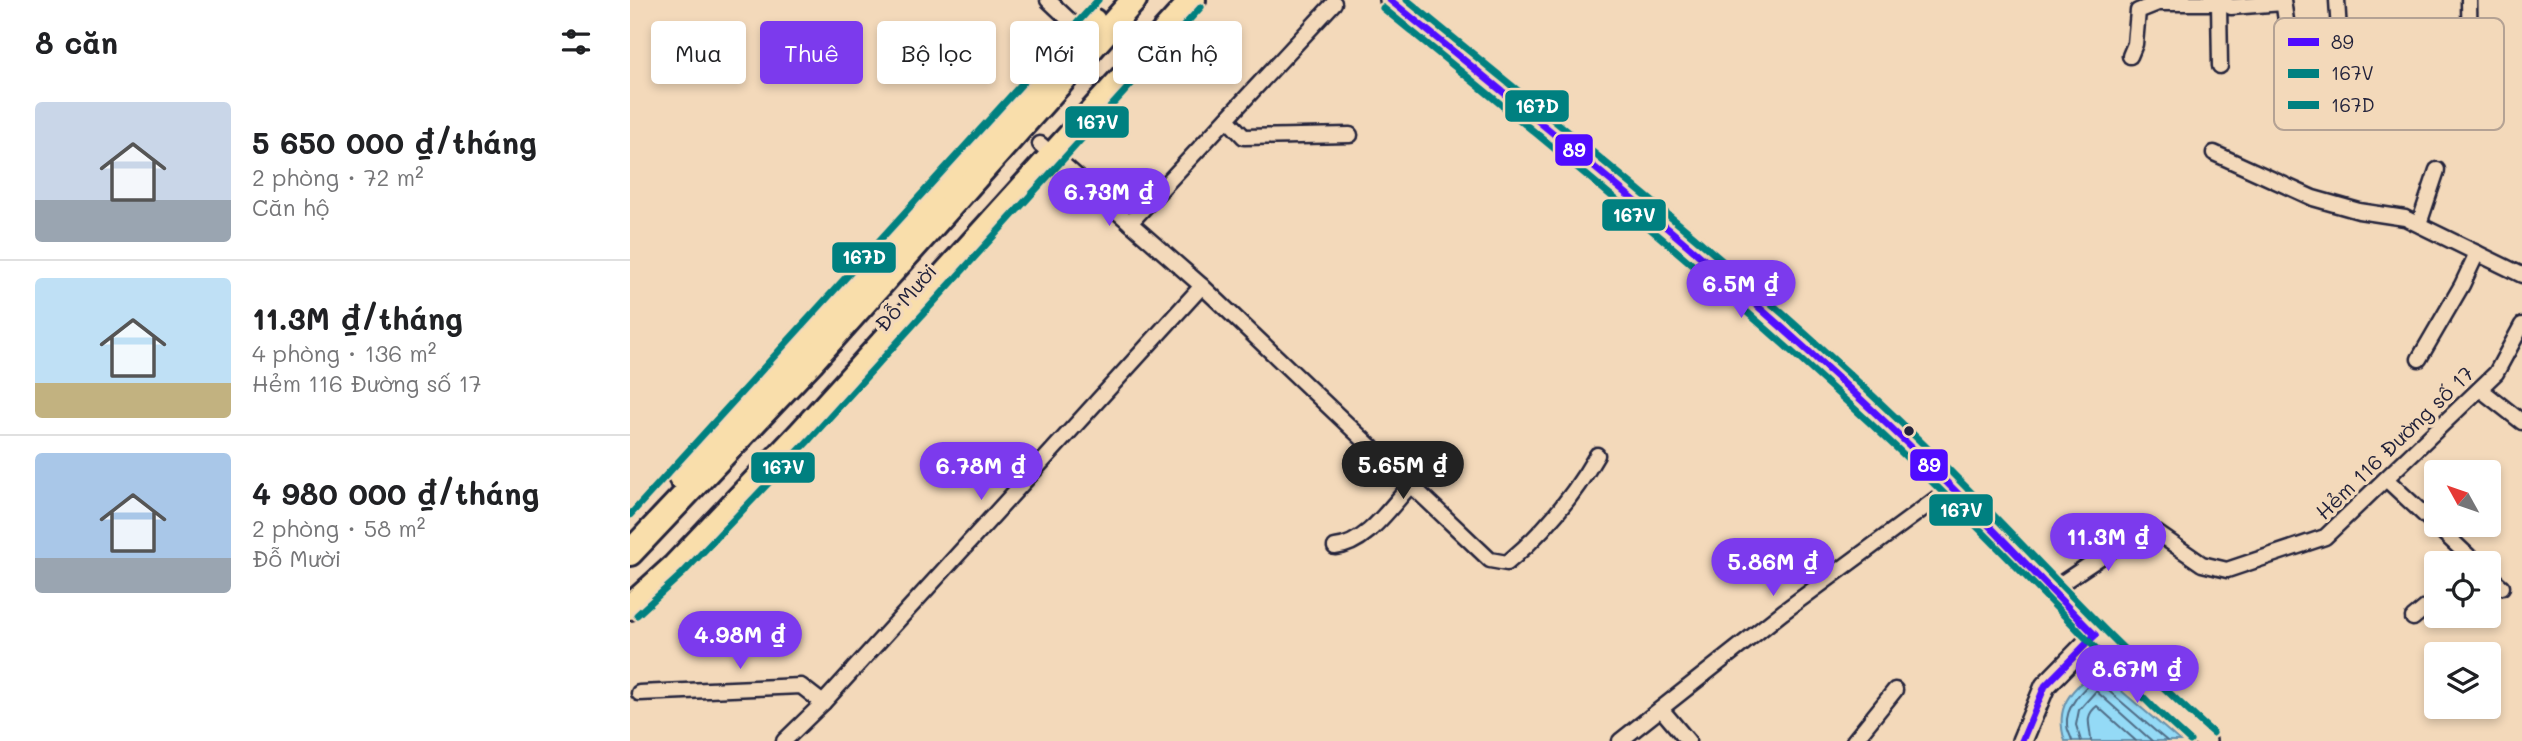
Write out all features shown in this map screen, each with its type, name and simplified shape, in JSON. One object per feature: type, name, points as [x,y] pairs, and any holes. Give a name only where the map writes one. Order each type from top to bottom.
[{"type":"highway","points":[[1094,21],[1112,0]]},
{"type":"highway","name":"Đỗ Mười","points":[[630,553],[811,362],[1134,0]]},
{"type":"highway","name":"Đỗ Mười","points":[[630,607],[675,566],[801,433],[1173,0]]},
{"type":"highway","name":"Đỗ Mười","points":[[630,587],[847,364],[1045,149],[1193,0]]},
{"type":"highway","points":[[630,531],[1037,84]]},
{"type":"street","points":[[1048,0],[1070,21]]},
{"type":"street","points":[[1390,0],[1625,191],[1786,332],[1910,446],[2095,635],[2192,731],[2206,741]]},
{"type":"street","points":[[2337,0],[2338,18]]},
{"type":"street","points":[[2469,0],[2469,18]]},
{"type":"street","points":[[2130,56],[2135,44],[2138,11],[2158,3],[2220,3],[2231,7],[2283,2]]},
{"type":"street","points":[[2220,3],[2220,66]]},
{"type":"street","points":[[1130,223],[1334,4]]},
{"type":"street","points":[[1227,119],[1244,137],[1350,135]]},
{"type":"street","points":[[1045,149],[1202,286],[1490,560],[1507,563],[1529,545],[1584,478],[1597,455]]},
{"type":"street","points":[[2214,153],[2313,198],[2419,224],[2522,275]]},
{"type":"street","points":[[2419,224],[2437,170]]},
{"type":"street","points":[[2419,359],[2462,285],[2477,253]]},
{"type":"street","points":[[784,741],[823,703],[1202,286]]},
{"type":"street","name":"Hẻm 116 Đường số 17","points":[[2050,590],[2147,526],[2202,564],[2227,570],[2325,537],[2496,373],[2510,352],[2522,325]]},
{"type":"street","points":[[2480,389],[2522,422]]},
{"type":"street","points":[[2386,479],[2463,551]]},
{"type":"street","points":[[1335,547],[1348,545],[1359,539],[1411,485]]},
{"type":"street","points":[[1620,741],[1783,612],[1951,488]]},
{"type":"street","points":[[2413,618],[2424,609]]},
{"type":"street","points":[[2022,741],[2045,686],[2095,635]]},
{"type":"street","points":[[639,693],[801,686],[823,703]]},
{"type":"street","points":[[1854,741],[1895,690]]},
{"type":"street","points":[[1661,709],[1688,741]]},
{"type":"water","points":[[2097,670],[2180,741],[2065,741],[2062,719],[2067,700],[2079,684]]},
{"type":"transit line","name":"167D","points":[[630,515],[1098,0]]},
{"type":"transit line","name":"89","points":[[1390,0],[1654,217],[1784,329],[1933,468],[2095,635]]},
{"type":"transit line","name":"167D","points":[[1407,0],[1667,214],[1795,324],[1918,439],[2137,662],[2213,733]]},
{"type":"transit line","name":"167V","points":[[637,615],[683,573],[809,440],[1201,7]]},
{"type":"transit line","name":"167V","points":[[1383,8],[1646,226],[1839,394],[1965,515],[2154,708],[2190,741]]},
{"type":"transit line","name":"89","points":[[2022,741],[2045,686],[2095,635]]}]
